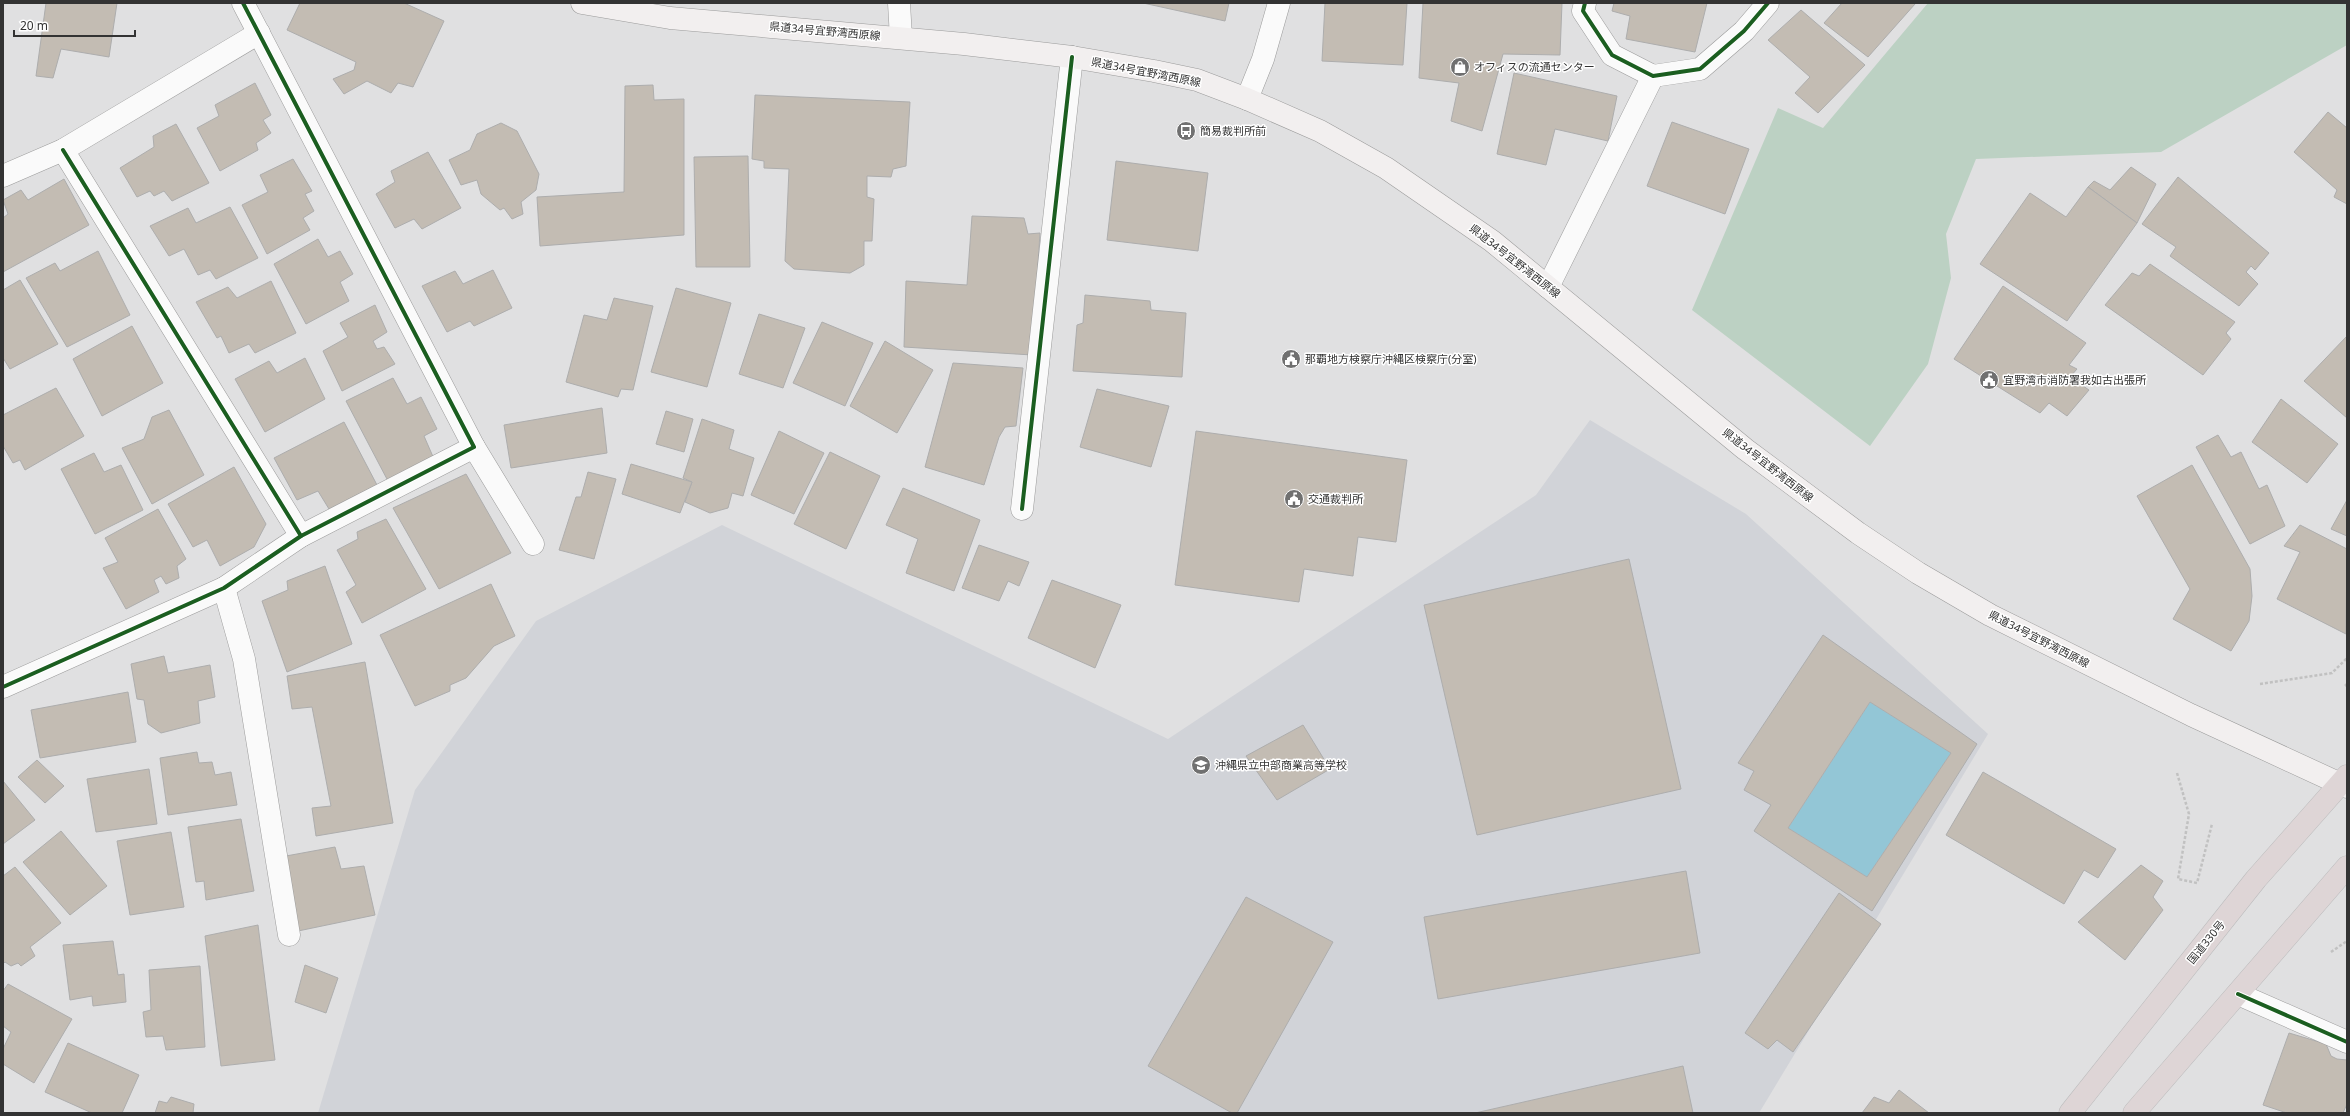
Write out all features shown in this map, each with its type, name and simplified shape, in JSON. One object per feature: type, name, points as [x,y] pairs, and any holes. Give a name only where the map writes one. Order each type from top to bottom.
[{"type":"highway","name":"国道330号","points":[[2070,1113],[2256,879],[2345,783]]},
{"type":"highway","points":[[2134,1113],[2347,867]]},
{"type":"main road","name":"県道34号宜野湾西原線","points":[[582,3],[670,18],[901,38],[1072,57],[1197,80],[1247,99],[1320,131],[1386,168],[1492,241],[1745,449],[1858,533],[1918,573],[1990,615],[2191,715],[2345,783]]},
{"type":"street","points":[[243,3],[474,446],[533,544]]},
{"type":"street","points":[[899,3],[901,38]]},
{"type":"street","points":[[1247,99],[1263,58],[1279,3]]},
{"type":"street","points":[[1585,3],[1583,11],[1612,55],[1654,76],[1700,69],[1744,31],[1768,3]]},
{"type":"street","points":[[3,176],[63,150],[259,34]]},
{"type":"street","points":[[1022,509],[1072,57]]},
{"type":"street","points":[[1548,287],[1654,76]]},
{"type":"street","points":[[63,150],[301,536]]},
{"type":"street","points":[[3,687],[224,588],[301,536],[474,446]]},
{"type":"street","points":[[224,588],[244,659],[289,935]]},
{"type":"street","points":[[2238,994],[2347,1042]]},
{"type":"path","points":[[2260,684],[2332,673],[2347,658]]},
{"type":"path","points":[[2177,773],[2189,814],[2178,879],[2197,883],[2212,824]]},
{"type":"path","points":[[2331,952],[2347,941]]},
{"type":"shaded area","name":"沖縄県立中部商業高等学校","points":[[1590,420],[1746,514],[1988,734],[1759,1113],[318,1113],[415,790],[536,621],[722,525],[1168,739],[1536,495]]},
{"type":"green space","points":[[1928,3],[2347,3],[2347,45],[2161,152],[1976,159],[1946,234],[1951,278],[1928,364],[1870,446],[1692,310],[1778,108],[1823,128]]},
{"type":"water","points":[[1870,702],[1951,753],[1867,877],[1788,828]]},
{"type":"building","points":[[46,3],[117,3],[109,57],[61,49],[53,78],[36,76]]},
{"type":"building","points":[[300,3],[404,3],[444,21],[413,87],[398,83],[391,93],[367,81],[344,94],[333,79],[354,70],[356,62],[287,30]]},
{"type":"building","points":[[1143,3],[1229,3],[1225,21]]},
{"type":"building","points":[[1325,3],[1407,3],[1403,65],[1322,61]]},
{"type":"building","name":"オフィスの流通センター","points":[[1423,3],[1562,3],[1560,55],[1503,54],[1482,131],[1451,121],[1459,83],[1419,78]]},
{"type":"building","points":[[1614,3],[1707,3],[1695,52],[1626,39],[1630,16],[1612,11]]},
{"type":"building","points":[[1842,3],[1915,4],[1868,57],[1824,23]]},
{"type":"building","points":[[1801,10],[1865,65],[1818,113],[1795,93],[1810,77],[1768,40]]},
{"type":"building","points":[[1514,73],[1617,96],[1608,141],[1555,129],[1546,165],[1497,154]]},
{"type":"building","points":[[255,83],[271,115],[263,120],[271,133],[256,143],[258,150],[220,171],[197,128],[219,116],[215,105]]},
{"type":"building","points":[[653,85],[654,100],[684,99],[684,235],[540,246],[537,197],[624,192],[625,86]]},
{"type":"building","points":[[755,95],[910,102],[906,166],[893,169],[891,177],[867,176],[867,197],[874,199],[872,241],[864,241],[864,265],[850,273],[794,269],[785,261],[789,169],[764,168],[764,161],[752,159]]},
{"type":"building","points":[[2328,112],[2347,128],[2347,204],[2334,197],[2337,190],[2294,152]]},
{"type":"building","points":[[1672,122],[1749,149],[1725,214],[1647,186]]},
{"type":"building","points":[[501,123],[517,131],[539,174],[536,190],[521,202],[523,214],[512,219],[504,208],[500,210],[481,194],[477,180],[461,185],[449,160],[470,150],[477,134]]},
{"type":"building","points":[[176,124],[209,183],[172,201],[164,191],[154,196],[150,191],[137,197],[120,168],[154,147],[153,136]]},
{"type":"building","points":[[428,152],[461,208],[422,229],[414,219],[395,228],[376,194],[395,182],[391,171]]},
{"type":"building","points":[[748,156],[750,267],[696,267],[694,157]]},
{"type":"building","points":[[293,159],[312,191],[305,194],[314,211],[303,218],[310,230],[267,254],[242,205],[268,192],[260,175]]},
{"type":"building","points":[[1116,161],[1208,173],[1198,251],[1107,240]]},
{"type":"building","points":[[2131,167],[2156,184],[2137,223],[2088,187],[2094,181],[2110,190]]},
{"type":"building","points":[[2178,177],[2269,253],[2255,270],[2251,266],[2246,272],[2258,284],[2239,306],[2170,256],[2176,247],[2142,224]]},
{"type":"building","points":[[64,179],[89,225],[3,272],[3,218],[8,214],[3,200],[21,190],[28,200]]},
{"type":"building","points":[[2088,187],[2137,223],[2067,321],[1980,264],[2030,193],[2066,217]]},
{"type":"building","points":[[230,207],[258,258],[216,279],[210,270],[198,275],[184,249],[169,256],[150,226],[188,208],[196,223]]},
{"type":"building","points":[[972,216],[1024,218],[1028,234],[1040,233],[1032,355],[904,347],[906,281],[967,285]]},
{"type":"building","points":[[318,239],[328,257],[340,251],[353,274],[340,282],[349,301],[306,324],[274,264]]},
{"type":"building","points":[[98,251],[130,315],[67,347],[26,278],[55,263],[60,271]]},
{"type":"building","points":[[2150,264],[2235,322],[2226,333],[2231,339],[2203,375],[2105,305],[2132,273],[2139,276]]},
{"type":"building","points":[[493,270],[512,308],[474,326],[470,321],[447,332],[422,286],[455,271],[463,284]]},
{"type":"building","points":[[20,280],[58,344],[10,369],[3,358],[3,290]]},
{"type":"building","points":[[271,281],[296,333],[255,353],[249,344],[229,353],[221,336],[217,338],[196,302],[228,287],[237,298]]},
{"type":"building","points":[[2003,286],[2086,343],[2069,365],[2077,369],[2070,377],[2089,390],[2067,416],[2049,403],[2040,413],[1954,359]]},
{"type":"building","points":[[676,288],[731,303],[707,387],[651,372]]},
{"type":"building","points":[[1085,295],[1150,301],[1151,310],[1186,313],[1182,377],[1073,371],[1077,325],[1083,323]]},
{"type":"building","points":[[614,298],[653,306],[633,390],[621,389],[618,397],[566,382],[584,315],[607,320]]},
{"type":"building","points":[[375,305],[387,332],[373,341],[377,349],[384,347],[395,364],[342,391],[323,351],[348,337],[340,323]]},
{"type":"building","points":[[759,314],[805,328],[783,388],[739,374]]},
{"type":"building","points":[[822,322],[873,343],[845,406],[793,383]]},
{"type":"building","points":[[132,326],[163,383],[102,416],[73,359]]},
{"type":"building","points":[[2347,336],[2347,418],[2304,381]]},
{"type":"building","points":[[885,341],[933,370],[897,433],[850,406]]},
{"type":"building","points":[[305,358],[325,399],[265,432],[235,379],[269,361],[277,373]]},
{"type":"building","points":[[953,363],[1023,368],[1016,426],[1005,427],[999,437],[984,485],[925,467]]},
{"type":"building","points":[[393,378],[407,404],[421,397],[437,429],[424,436],[434,459],[388,481],[346,401]]},
{"type":"building","points":[[56,388],[84,436],[25,470],[20,460],[13,463],[3,446],[3,415]]},
{"type":"building","points":[[1097,389],[1169,406],[1151,467],[1080,447]]},
{"type":"building","points":[[2281,399],[2338,444],[2307,483],[2252,442]]},
{"type":"building","points":[[602,408],[607,453],[511,468],[504,425]]},
{"type":"building","points":[[169,410],[204,475],[152,504],[122,448],[144,439],[152,417]]},
{"type":"building","points":[[666,411],[693,419],[684,452],[656,444]]},
{"type":"building","points":[[702,419],[734,430],[729,449],[754,458],[743,496],[732,493],[728,508],[710,513],[685,502],[692,482],[683,478]]},
{"type":"building","points":[[344,422],[377,485],[329,509],[318,491],[297,500],[274,458]]},
{"type":"building","points":[[779,431],[824,453],[794,514],[751,495]]},
{"type":"building","name":"交通裁判所","points":[[1196,431],[1407,460],[1396,542],[1358,537],[1353,576],[1304,569],[1299,602],[1175,585]]},
{"type":"building","points":[[2218,435],[2231,457],[2241,452],[2259,489],[2267,485],[2285,526],[2250,544],[2196,447]]},
{"type":"building","points":[[830,452],[880,476],[846,549],[794,524]]},
{"type":"building","points":[[94,453],[104,472],[121,465],[143,510],[95,534],[61,469]]},
{"type":"building","points":[[631,464],[692,482],[680,513],[622,494]]},
{"type":"building","points":[[2192,465],[2250,569],[2252,596],[2249,621],[2231,651],[2173,619],[2190,589],[2137,496]]},
{"type":"building","points":[[234,467],[266,524],[254,547],[220,566],[207,540],[193,547],[168,504]]},
{"type":"building","points":[[588,472],[616,479],[594,559],[559,550],[576,497],[581,497]]},
{"type":"building","points":[[466,474],[511,553],[439,589],[393,508]]},
{"type":"building","points":[[903,488],[980,520],[954,591],[906,573],[918,539],[886,525]]},
{"type":"building","points":[[2347,500],[2347,536],[2331,529]]},
{"type":"building","points":[[158,509],[186,559],[177,566],[179,578],[166,584],[161,576],[154,580],[159,592],[126,609],[103,568],[118,562],[105,538]]},
{"type":"building","points":[[386,519],[426,589],[362,623],[346,592],[356,585],[337,550],[358,539],[357,532]]},
{"type":"building","points":[[2300,525],[2347,549],[2346,634],[2277,599],[2300,552],[2284,546]]},
{"type":"building","points":[[979,545],[1029,562],[1019,586],[1008,581],[999,601],[962,588]]},
{"type":"building","points":[[1629,559],[1681,789],[1477,835],[1424,605]]},
{"type":"building","points":[[325,566],[352,644],[287,672],[262,601],[288,590],[287,581]]},
{"type":"building","points":[[1052,580],[1121,605],[1095,668],[1028,638]]},
{"type":"building","points":[[491,584],[515,636],[494,646],[466,678],[450,685],[450,691],[415,706],[380,635]]},
{"type":"building","points":[[1823,635],[1977,744],[1872,911],[1754,831],[1771,805],[1744,790],[1754,771],[1738,763]],"holes":[[[1870,702],[1951,753],[1867,877],[1788,828]]]},
{"type":"building","points":[[164,656],[168,673],[210,665],[215,697],[198,701],[200,723],[161,733],[148,724],[144,700],[137,699],[131,664]]},
{"type":"building","points":[[365,662],[393,823],[316,836],[312,808],[331,806],[312,707],[292,709],[287,676]]},
{"type":"building","points":[[128,692],[136,742],[40,758],[31,710]]},
{"type":"building","points":[[1303,725],[1330,769],[1277,800],[1246,756]]},
{"type":"building","points":[[197,752],[199,763],[212,762],[215,775],[231,772],[237,805],[168,815],[160,758]]},
{"type":"building","points":[[37,760],[64,786],[45,803],[18,777]]},
{"type":"building","points":[[149,769],[157,824],[96,832],[87,779]]},
{"type":"building","points":[[1983,772],[2116,849],[2098,878],[2084,870],[2064,904],[1946,835]]},
{"type":"building","points":[[3,781],[35,820],[3,844]]},
{"type":"building","points":[[241,819],[254,891],[206,900],[204,881],[196,882],[188,827]]},
{"type":"building","points":[[61,831],[107,886],[70,915],[23,862]]},
{"type":"building","points":[[171,832],[184,907],[130,915],[117,841]]},
{"type":"building","points":[[335,847],[341,869],[364,866],[375,915],[298,931],[286,856]]},
{"type":"building","points":[[2141,865],[2163,881],[2153,897],[2163,910],[2125,960],[2078,922]]},
{"type":"building","points":[[15,867],[61,923],[30,947],[35,956],[21,966],[18,963],[11,966],[5,962],[3,964],[3,876]]},
{"type":"building","points":[[1686,871],[1700,953],[1438,999],[1424,917]]},
{"type":"building","points":[[1839,893],[1881,924],[1793,1052],[1777,1040],[1768,1049],[1745,1033]]},
{"type":"building","points":[[1246,897],[1333,942],[1237,1113],[1232,1113],[1148,1066]]},
{"type":"building","points":[[258,925],[275,1060],[221,1066],[205,936]]},
{"type":"building","points":[[113,941],[118,975],[124,974],[126,1002],[93,1006],[92,996],[70,1000],[63,945]]},
{"type":"building","points":[[305,965],[338,978],[326,1013],[295,1002]]},
{"type":"building","points":[[200,966],[205,1047],[166,1050],[163,1036],[146,1037],[143,1012],[151,1010],[149,970]]},
{"type":"building","points":[[8,984],[72,1019],[34,1083],[3,1064],[3,1049],[11,1032],[3,1026],[3,991]]},
{"type":"building","points":[[2289,1033],[2326,1044],[2331,1056],[2337,1059],[2347,1060],[2347,1104],[2343,1113],[2287,1113],[2263,1105]]},
{"type":"building","points":[[68,1043],[139,1075],[122,1113],[92,1113],[45,1092]]},
{"type":"building","points":[[1683,1066],[1693,1113],[1475,1113]]},
{"type":"building","points":[[1899,1090],[1929,1113],[1862,1113],[1874,1097],[1889,1103]]},
{"type":"building","points":[[171,1097],[194,1104],[193,1113],[155,1113],[159,1101],[167,1103]]},
{"type":"cycle path","points":[[3,687],[224,588],[301,536],[474,447],[243,3]]},
{"type":"cycle path","points":[[1585,3],[1583,11],[1612,55],[1653,76],[1700,69],[1744,31],[1768,3]]},
{"type":"cycle path","points":[[1022,509],[1072,57]]},
{"type":"cycle path","points":[[63,150],[301,536]]},
{"type":"cycle path","points":[[2238,994],[2347,1042]]},
{"type":"place","name":"オフィスの流通センター","points":[[1460,67]]},
{"type":"place","name":"簡易裁判所前","points":[[1186,131]]},
{"type":"place","name":"那覇地方検察庁沖縄区検察庁(分室)","points":[[1291,359]]},
{"type":"place","name":"宜野湾市消防署我如古出張所","points":[[1989,380]]},
{"type":"place","name":"交通裁判所","points":[[1294,499]]},
{"type":"place","name":"沖縄県立中部商業高等学校","points":[[1201,765]]}]
